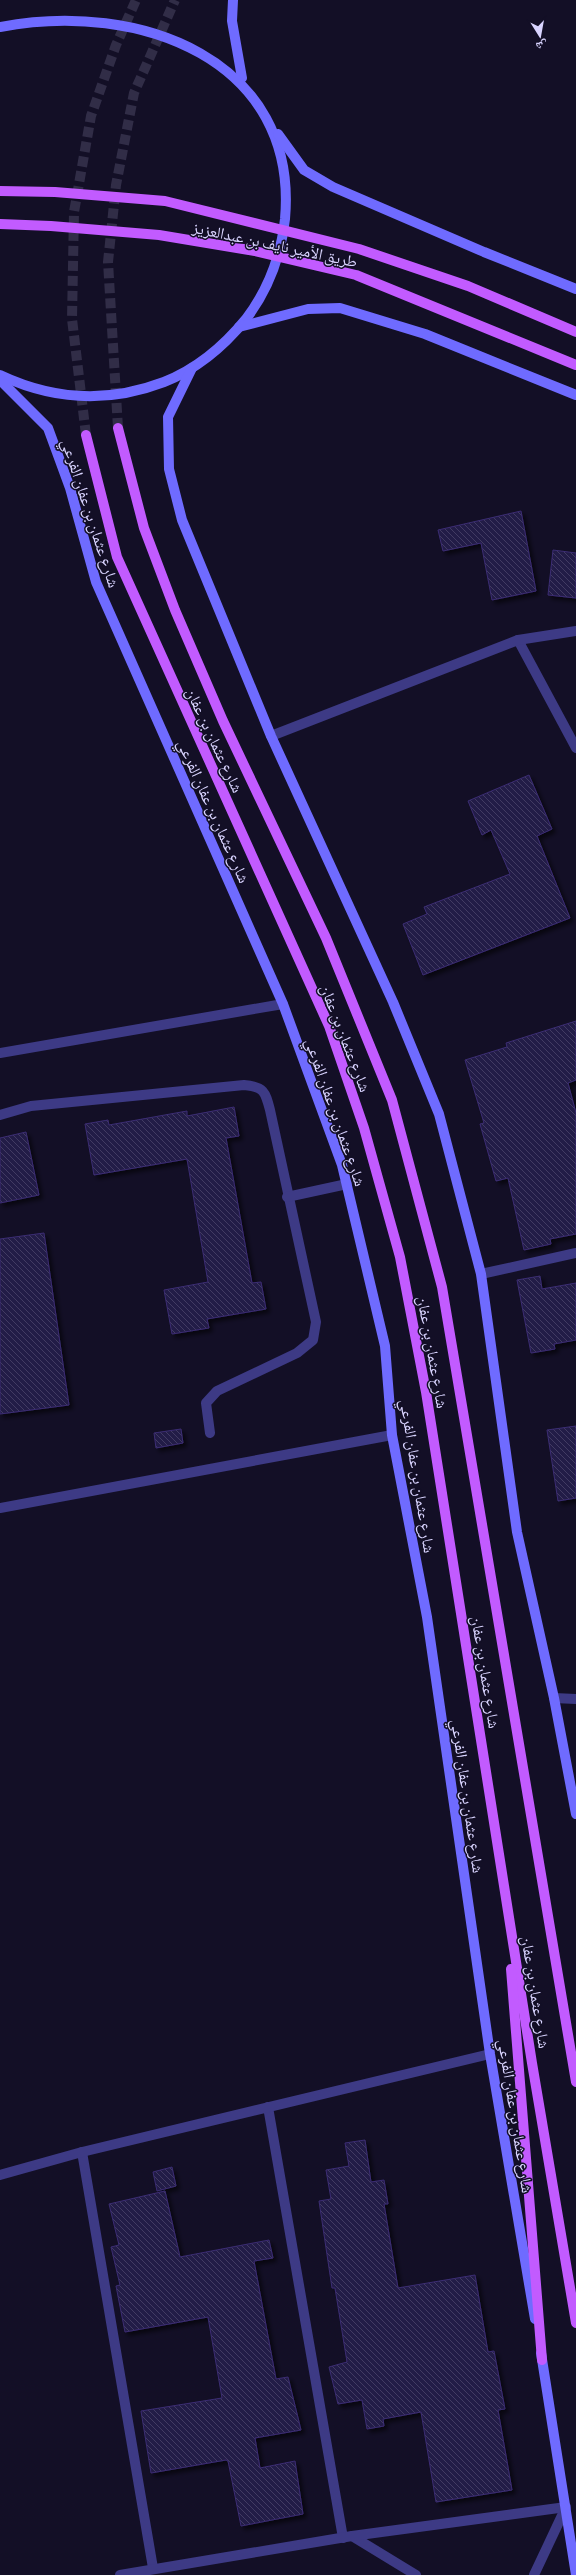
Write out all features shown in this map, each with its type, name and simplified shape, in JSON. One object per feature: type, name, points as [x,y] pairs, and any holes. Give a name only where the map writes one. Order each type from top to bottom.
[{"type":"main road","points":[[233,0],[232,20],[242,78]]},
{"type":"main road","points":[[0,27],[43,11]]},
{"type":"main road","points":[[216,52],[242,78],[270,123],[304,170],[333,187],[484,252],[576,289]]},
{"type":"main road","points":[[0,375],[35,389],[50,393],[104,396],[150,387],[192,368],[210,356],[239,328],[252,310],[270,278],[284,230],[286,186],[278,144],[270,123]]},
{"type":"main road","name":"طريق الأمير نايف بن عبدالعزيز","points":[[0,191],[55,192],[173,202],[359,250],[468,286],[576,332]]},
{"type":"main road","name":"طريق الأمير نايف بن عبدالعزيز","points":[[0,224],[51,226],[159,235],[255,251],[356,275],[576,365]]},
{"type":"main road","points":[[239,328],[308,309],[340,308],[425,334],[576,395]]},
{"type":"main road","points":[[192,368],[168,417],[169,469],[182,520],[271,736],[393,1002],[440,1114],[481,1274],[517,1532],[554,1698],[576,1814]]},
{"type":"main road","name":"شارع عثمان بن عفان الفرعي","points":[[0,380],[48,428],[70,488],[96,582],[283,1004],[342,1165],[347,1184],[385,1346],[392,1435],[427,1617],[490,2054],[542,2360],[576,2575]]},
{"type":"main road","name":"شارع عثمان بن عفان","points":[[118,428],[144,528],[175,610],[223,721],[326,938],[392,1100],[442,1287],[576,2082]]},
{"type":"main road","name":"شارع عثمان بن عفان","points":[[86,435],[117,557],[329,1026],[364,1128],[400,1257],[426,1392],[505,1884],[532,2063],[576,2324]]},
{"type":"main road","points":[[505,1884],[542,2360]]},
{"type":"street","points":[[271,736],[518,640],[576,631]]},
{"type":"street","points":[[518,640],[576,748]]},
{"type":"street","points":[[0,1053],[283,1004]]},
{"type":"street","points":[[0,1115],[31,1106],[244,1085],[257,1086],[263,1090],[269,1105],[287,1197],[316,1322],[313,1340],[297,1353],[217,1391],[206,1403],[210,1433]]},
{"type":"street","points":[[287,1197],[347,1184]]},
{"type":"street","points":[[481,1274],[576,1253]]},
{"type":"street","points":[[0,1508],[392,1435]]},
{"type":"street","points":[[554,1698],[576,1700]]},
{"type":"street","points":[[0,2175],[82,2152],[490,2054]]},
{"type":"street","points":[[268,2107],[348,2537]]},
{"type":"street","points":[[82,2152],[153,2568]]},
{"type":"street","points":[[120,2575],[153,2568],[348,2537],[566,2507]]},
{"type":"street","points":[[534,2575],[566,2507]]},
{"type":"street","points":[[348,2537],[416,2575]]},
{"type":"building","points":[[521,511],[536,591],[492,600],[481,543],[443,551],[438,530]]},
{"type":"building","points":[[553,550],[576,553],[576,598],[548,595]]},
{"type":"building","points":[[529,775],[552,829],[537,836],[570,918],[423,975],[403,924],[427,914],[424,907],[510,874],[491,830],[482,835],[468,801]]},
{"type":"building","points":[[576,1021],[576,1080],[568,1083],[576,1113],[576,1234],[550,1239],[551,1244],[524,1250],[508,1178],[496,1181],[480,1124],[484,1123],[465,1060],[507,1047],[506,1043]]},
{"type":"building","points":[[234,1107],[239,1136],[226,1138],[252,1283],[261,1282],[266,1309],[207,1319],[209,1328],[172,1334],[164,1290],[208,1282],[187,1159],[94,1175],[85,1124],[108,1120],[109,1125],[187,1111],[187,1116]]},
{"type":"building","points":[[26,1132],[39,1195],[0,1203],[0,1138]]},
{"type":"building","points":[[44,1233],[69,1405],[0,1414],[0,1239]]},
{"type":"building","points":[[540,1276],[542,1289],[576,1283],[576,1340],[554,1344],[555,1349],[531,1353],[517,1280]]},
{"type":"building","points":[[576,1426],[576,1498],[558,1501],[547,1430]]},
{"type":"building","points":[[181,1429],[183,1443],[156,1448],[154,1433]]},
{"type":"building","points":[[365,2140],[371,2182],[384,2180],[388,2204],[384,2204],[398,2288],[475,2275],[488,2352],[494,2351],[505,2409],[498,2410],[512,2490],[436,2502],[421,2412],[383,2419],[384,2426],[367,2429],[362,2400],[338,2404],[329,2367],[347,2362],[335,2288],[332,2288],[319,2201],[331,2199],[326,2170],[349,2166],[345,2143]]},
{"type":"building","points":[[172,2167],[176,2186],[157,2191],[153,2172]]},
{"type":"building","points":[[165,2191],[180,2257],[269,2240],[273,2258],[254,2261],[276,2379],[288,2377],[301,2430],[255,2438],[260,2468],[295,2461],[303,2514],[241,2526],[228,2461],[226,2460],[151,2473],[141,2411],[222,2398],[208,2317],[125,2332],[116,2286],[120,2285],[111,2247],[119,2245],[109,2204]]},
{"type":"tunnel","points":[[86,435],[72,319],[74,212],[91,116],[116,45],[136,0]]},
{"type":"tunnel","points":[[118,428],[108,262],[116,185],[134,93],[175,0]]}]
